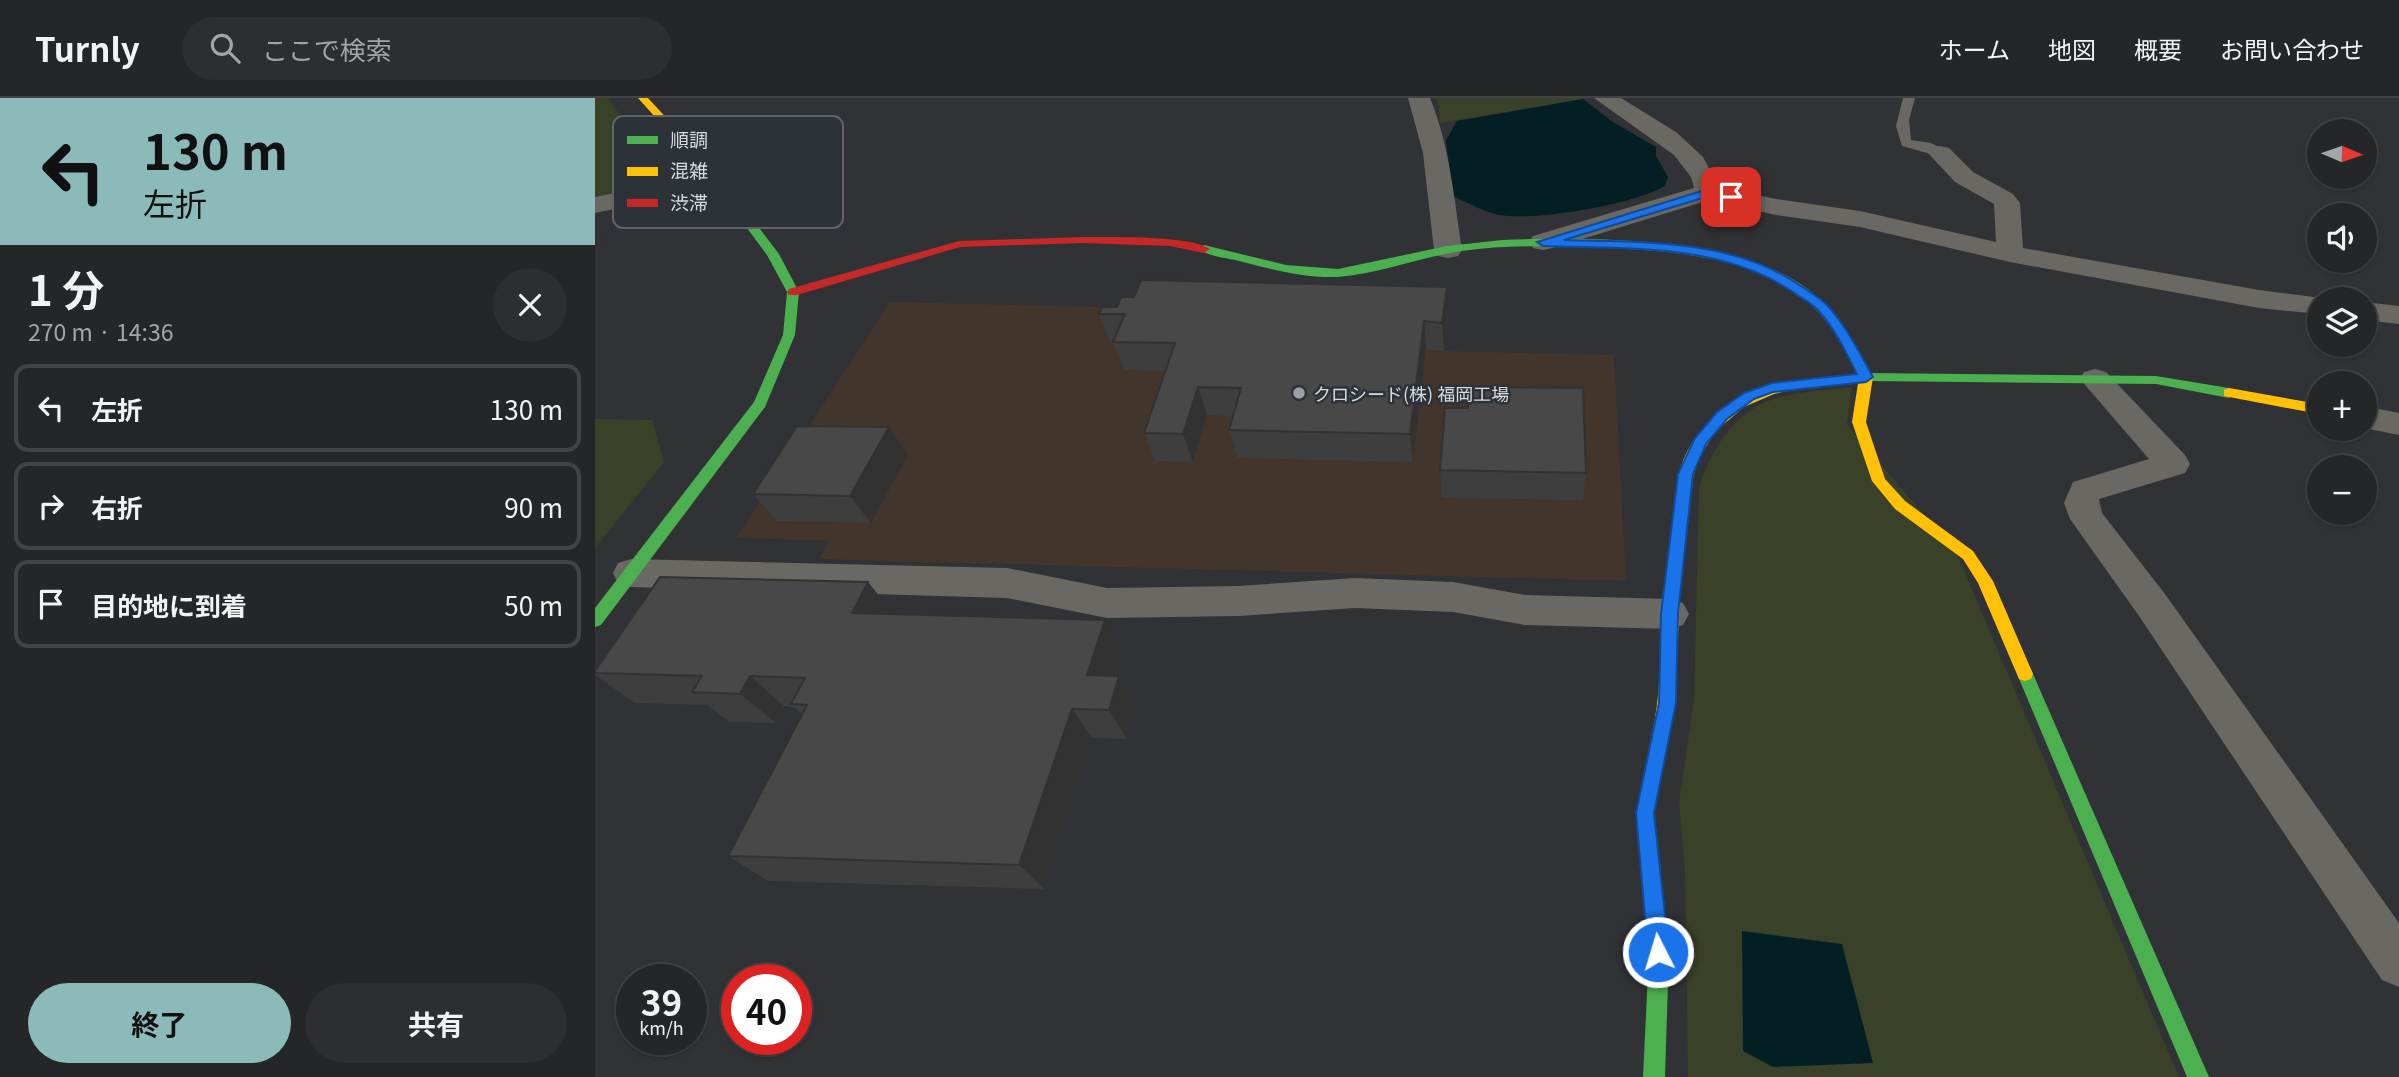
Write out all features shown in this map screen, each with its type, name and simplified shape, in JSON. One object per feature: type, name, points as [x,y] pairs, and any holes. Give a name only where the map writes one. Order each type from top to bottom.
[{"type":"street","points":[[643,98],[659,116]]},
{"type":"street","points":[[1419,98],[1428,118],[1435,153],[1448,250]]},
{"type":"street","points":[[1605,98],[1651,127],[1697,162],[1707,180],[1708,192]]},
{"type":"street","points":[[1940,153],[1953,169],[1972,183],[2003,196],[2007,203],[2010,254]]},
{"type":"street","points":[[1543,242],[1708,192],[1776,207],[1860,219],[2010,254],[2259,299],[2307,304]]},
{"type":"street","points":[[595,205],[613,201]]},
{"type":"street","points":[[595,620],[760,404],[789,335],[793,292],[773,254],[754,228]]},
{"type":"street","points":[[793,292],[959,244],[1083,240],[1170,243],[1240,256],[1287,272],[1338,273],[1391,265],[1448,250],[1543,242],[1647,246],[1699,251],[1738,260],[1782,279],[1821,306],[1846,338],[1866,377],[1859,422],[1879,481],[1900,505],[1968,555],[1986,581],[2198,1077]]},
{"type":"street","points":[[2377,312],[2399,314]]},
{"type":"street","points":[[1654,1077],[1658,952],[1645,813],[1667,703],[1669,614],[1686,474],[1700,442],[1722,416],[1749,396],[1772,388],[1866,377],[2157,380],[2307,407]]},
{"type":"street","points":[[2095,379],[2173,464],[2085,491],[2081,503],[2087,519],[2152,605],[2399,962]]},
{"type":"street","points":[[2377,420],[2399,424]]},
{"type":"street","points":[[631,573],[1007,583],[1107,603],[1238,601],[1355,593],[1453,597],[1525,610],[1669,614]]},
{"type":"lane","points":[[1909,98],[1903,114],[1902,135],[1906,143],[1926,146],[1940,153]]},
{"type":"shaded area","points":[[890,302],[1448,315],[1444,351],[1614,355],[1626,581],[819,559],[829,541],[736,538]]},
{"type":"green space","points":[[595,98],[608,98],[620,116],[613,116],[613,196],[595,200]]},
{"type":"green space","points":[[1435,98],[1583,99],[1440,123],[1439,105]]},
{"type":"green space","points":[[1852,387],[1847,424],[1957,554],[2179,1077],[1688,1077],[1685,871],[1679,803],[1694,699],[1699,488],[1718,446],[1737,421],[1749,412],[1777,398]]},
{"type":"green space","points":[[595,419],[652,420],[664,462],[595,548]]},
{"type":"water","points":[[1583,99],[1613,122],[1656,147],[1656,156],[1668,177],[1665,186],[1608,205],[1537,216],[1499,215],[1453,196],[1446,140],[1457,121]]},
{"type":"water","points":[[1742,931],[1842,944],[1873,1063],[1773,1067],[1743,1051]]},
{"type":"building","name":"クロシード(株) 福岡工場","points":[[1141,280],[1447,287],[1442,323],[1424,321],[1410,434],[1229,430],[1241,388],[1198,387],[1183,434],[1144,433],[1175,343],[1113,342],[1125,314],[1099,314],[1102,307],[1117,307],[1121,297],[1134,297]]},
{"type":"building","name":"クロシード(株) 福岡工場","points":[[1469,387],[1583,388],[1586,473],[1440,470],[1445,408],[1468,408]]},
{"type":"building","points":[[797,426],[889,427],[850,496],[753,494]]},
{"type":"building","points":[[660,577],[868,582],[852,613],[1105,620],[1087,675],[1119,676],[1109,710],[1072,709],[1019,865],[728,856],[807,705],[791,704],[805,678],[750,676],[740,694],[692,692],[702,676],[595,673]]},
{"type":"traffic: fast","points":[[595,620],[760,404],[789,335],[793,292],[773,254],[753,228]]},
{"type":"traffic: fast","points":[[1204,249],[1286,269],[1320,273],[1352,271],[1447,250],[1502,244],[1630,246],[1704,254],[1739,262],[1773,275],[1804,292],[1830,316],[1851,347]]},
{"type":"traffic: fast","points":[[1789,386],[1866,377],[2156,380],[2229,393]]},
{"type":"traffic: fast","points":[[2025,674],[2198,1077]]},
{"type":"traffic: fast","points":[[1654,1077],[1659,952],[1645,813],[1664,718]]},
{"type":"traffic: slow","points":[[643,98],[659,116]]},
{"type":"traffic: slow","points":[[1851,347],[1866,377],[1859,422],[1879,481],[1900,505],[1968,555],[1985,581],[2025,674]]},
{"type":"traffic: slow","points":[[1664,718],[1671,605],[1683,491],[1692,457],[1701,441],[1725,414],[1755,396],[1789,386]]},
{"type":"traffic: slow","points":[[2229,393],[2307,407]]},
{"type":"traffic: jam","points":[[793,292],[959,244],[1083,240],[1170,243],[1204,249]]},
{"type":"place","name":"クロシード(株) 福岡工場","points":[[1299,393]]},
{"type":"route","points":[[1658,952],[1645,813],[1667,703],[1669,614],[1686,474],[1700,442],[1722,416],[1749,396],[1772,388],[1866,377],[1846,338],[1821,306],[1782,279],[1738,260],[1699,251],[1647,246],[1543,242],[1708,192],[1731,197]]}]
